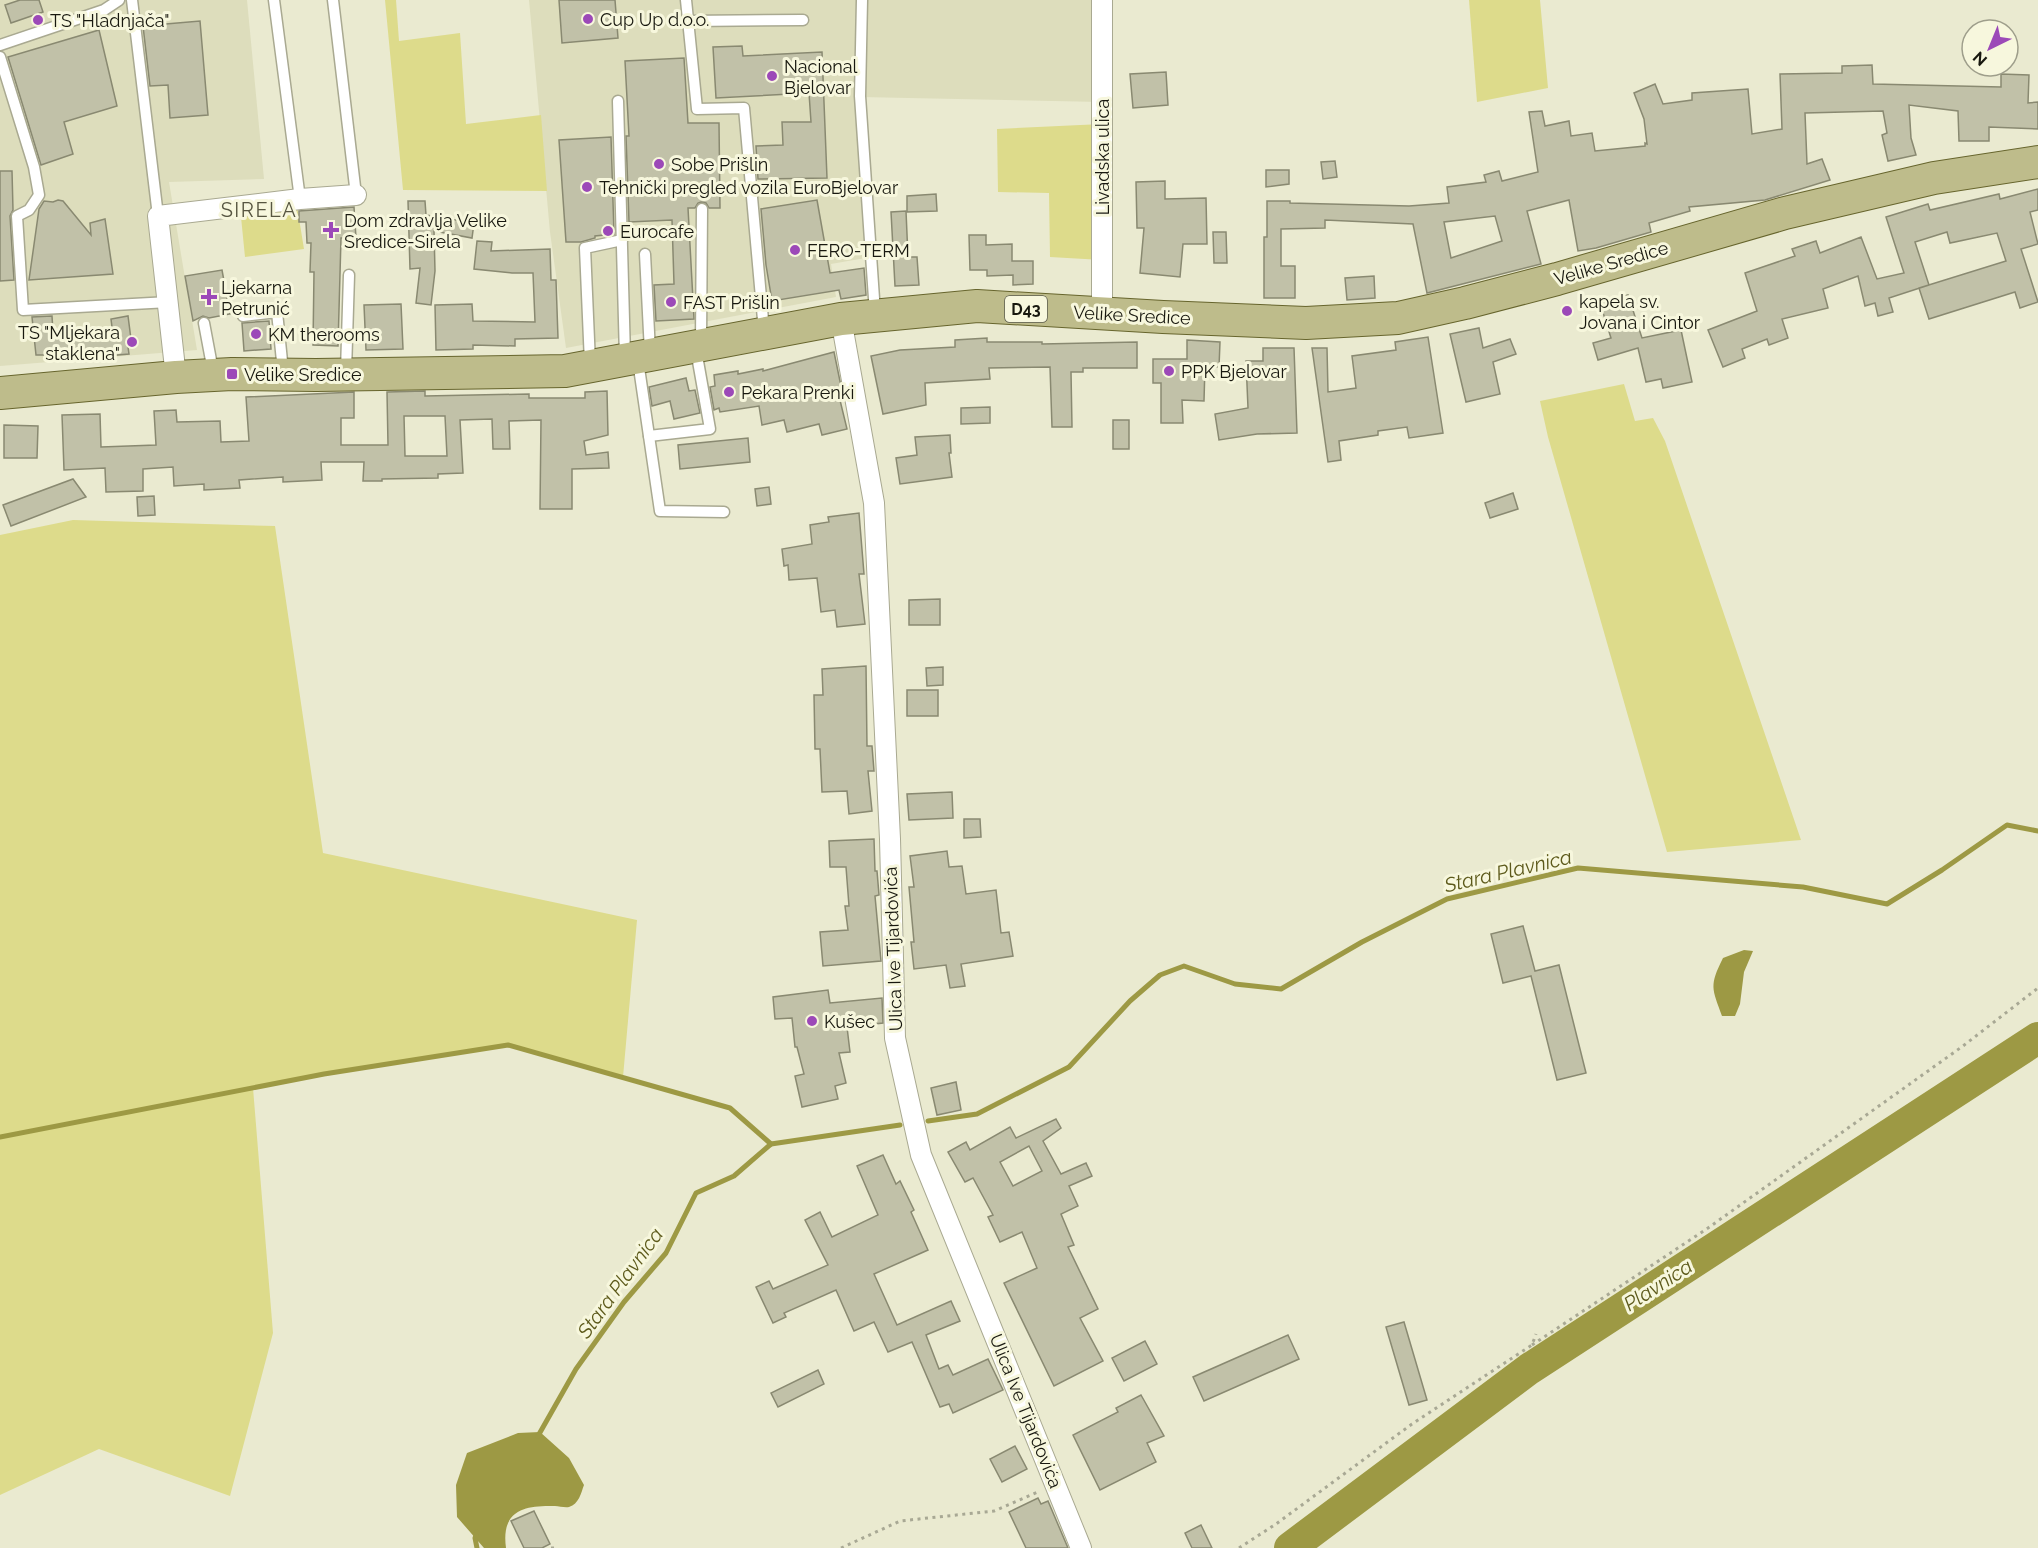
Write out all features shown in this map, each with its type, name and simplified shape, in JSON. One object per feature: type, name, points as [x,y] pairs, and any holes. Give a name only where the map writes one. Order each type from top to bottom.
[{"type":"main road","name":"Velike Sredice","points":[[0,393],[214,375],[565,371],[841,319],[977,306],[1306,323],[1398,318],[1557,279],[1785,213],[1934,178],[2038,162]]},
{"type":"street","name":"Livadska ulica","points":[[1102,0],[1102,314]]},
{"type":"street","points":[[176,377],[158,216],[300,199],[356,195]]},
{"type":"street","name":"Ulica Ive Tijardovića","points":[[841,319],[874,503],[890,839],[895,1038],[921,1155],[1081,1548]]},
{"type":"lane","points":[[0,45],[104,10],[119,0]]},
{"type":"lane","points":[[132,0],[158,216]]},
{"type":"lane","points":[[274,0],[300,199]]},
{"type":"lane","points":[[333,0],[356,195]]},
{"type":"lane","points":[[686,0],[697,108],[744,108],[764,334]]},
{"type":"lane","points":[[862,0],[860,96],[875,316]]},
{"type":"lane","points":[[688,21],[804,20]]},
{"type":"lane","points":[[0,57],[34,167],[39,195],[28,210],[16,216],[23,310],[169,302]]},
{"type":"lane","points":[[618,101],[622,240],[660,511],[724,512]]},
{"type":"lane","points":[[649,436],[710,429],[698,346],[702,209]]},
{"type":"lane","points":[[590,366],[585,248],[622,240]]},
{"type":"lane","points":[[638,358],[645,254]]},
{"type":"lane","points":[[346,374],[349,275]]},
{"type":"lane","points":[[243,316],[277,312],[283,374]]},
{"type":"lane","points":[[204,323],[214,375]]},
{"type":"path","points":[[1239,1548],[1276,1524],[1412,1424],[1708,1228],[1963,1046],[2038,988]]},
{"type":"path","points":[[1532,1345],[1536,1334]]},
{"type":"path","points":[[841,1548],[900,1521],[994,1511],[1056,1485]]},
{"type":"path","points":[[551,1548],[556,1548]]},
{"type":"shaded area","points":[[0,0],[247,0],[264,179],[169,182],[197,350],[0,366]]},
{"type":"shaded area","points":[[385,0],[396,0],[399,41],[460,33],[466,124],[541,115],[547,191],[403,190]]},
{"type":"shaded area","points":[[529,0],[1102,0],[1102,102],[860,97],[871,257],[831,264],[836,297],[566,348],[550,232]]},
{"type":"shaded area","points":[[1469,0],[1540,0],[1548,88],[1477,102]]},
{"type":"shaded area","points":[[1102,124],[1102,260],[1050,257],[1049,193],[998,192],[997,129]]},
{"type":"shaded area","points":[[296,200],[304,249],[245,257],[240,207]]},
{"type":"shaded area","points":[[1624,384],[1635,421],[1653,418],[1665,441],[1801,840],[1667,852],[1548,437],[1540,401]]},
{"type":"shaded area","points":[[73,520],[275,526],[323,853],[637,920],[623,1077],[508,1045],[253,1088],[273,1333],[230,1496],[99,1449],[0,1495],[0,535]]},
{"type":"shaded area","points":[[1744,950],[1753,951],[1744,972],[1740,1004],[1735,1016],[1722,1016],[1714,993],[1716,975],[1723,958]]},
{"type":"shaded area","points":[[540,1432],[569,1458],[584,1485],[579,1498],[569,1507],[544,1506],[524,1509],[511,1518],[507,1526],[506,1548],[484,1548],[457,1517],[456,1485],[467,1453],[518,1433]]},
{"type":"building","points":[[20,0],[39,0],[43,12],[11,23],[5,5]]},
{"type":"building","name":"Cup Up d.o.o.","points":[[559,0],[615,0],[618,38],[562,43]]},
{"type":"building","points":[[200,21],[208,115],[170,118],[168,85],[150,86],[143,26]]},
{"type":"building","points":[[99,30],[117,106],[64,122],[73,154],[41,165],[8,57]]},
{"type":"building","points":[[742,46],[743,56],[822,52],[827,178],[758,179],[756,146],[783,145],[782,122],[811,122],[809,93],[716,98],[713,47]]},
{"type":"building","name":"Sobe Prišlin","points":[[684,58],[688,123],[719,123],[720,208],[709,208],[706,203],[701,202],[695,208],[688,208],[694,319],[656,321],[654,285],[674,284],[672,220],[629,222],[626,136],[629,136],[625,61]]},
{"type":"building","points":[[1872,65],[1873,84],[2001,87],[2001,78],[2020,78],[2020,75],[2029,75],[2028,103],[2038,102],[2038,129],[1989,127],[1989,141],[1959,141],[1958,111],[1909,105],[1911,138],[1916,155],[1888,161],[1882,135],[1887,133],[1883,111],[1805,113],[1807,164],[1822,159],[1830,180],[1765,200],[1689,207],[1690,211],[1649,223],[1651,232],[1578,251],[1569,200],[1527,211],[1541,264],[1427,293],[1413,224],[1325,220],[1325,228],[1281,229],[1281,266],[1295,266],[1295,298],[1264,298],[1264,237],[1267,237],[1267,201],[1409,206],[1449,203],[1447,187],[1486,182],[1484,175],[1499,171],[1502,181],[1538,172],[1529,112],[1542,111],[1545,126],[1569,121],[1571,136],[1592,133],[1595,151],[1645,146],[1645,143],[1647,144],[1644,119],[1634,93],[1655,84],[1663,104],[1692,100],[1692,93],[1748,89],[1752,134],[1782,129],[1780,74],[1842,73],[1842,66]],"holes":[[[1495,216],[1502,241],[1451,258],[1444,222]]]},
{"type":"building","points":[[1166,72],[1168,105],[1133,108],[1130,74]]},
{"type":"building","name":"Tehnički pregled vozila EuroBjelovar","points":[[611,137],[614,234],[595,236],[595,238],[581,242],[566,242],[559,140]]},
{"type":"building","points":[[1335,161],[1337,177],[1323,179],[1321,162]]},
{"type":"building","points":[[1266,170],[1289,170],[1289,184],[1266,187]]},
{"type":"building","points":[[0,171],[12,171],[13,210],[10,216],[14,280],[0,281]]},
{"type":"building","points":[[1165,181],[1165,199],[1206,198],[1207,244],[1183,244],[1180,277],[1140,273],[1144,228],[1137,228],[1136,182]]},
{"type":"building","points":[[2038,189],[2038,210],[2030,212],[2038,244],[2021,249],[2038,302],[2020,308],[2015,292],[1929,319],[1919,288],[1889,298],[1893,312],[1878,316],[1875,303],[1865,306],[1858,276],[1823,289],[1828,308],[1782,319],[1788,338],[1769,345],[1767,339],[1742,349],[1745,358],[1723,367],[1708,330],[1757,311],[1745,273],[1795,256],[1792,249],[1816,241],[1820,253],[1861,237],[1877,279],[1904,273],[1886,217],[1928,204],[1930,210],[1999,194],[2000,199]],"holes":[[[1947,232],[1950,243],[1997,233],[2006,261],[1929,285],[1915,242]]]},
{"type":"building","points":[[936,194],[937,211],[907,212],[907,196]]},
{"type":"building","name":"FERO-TERM","points":[[817,200],[830,273],[864,268],[866,295],[841,299],[839,290],[772,301],[761,209]]},
{"type":"building","points":[[44,201],[63,201],[91,235],[90,223],[105,219],[113,274],[29,280],[39,209]]},
{"type":"building","points":[[408,201],[425,201],[426,215],[474,223],[472,238],[434,231],[435,271],[431,305],[416,303],[420,268],[410,269]]},
{"type":"building","points":[[354,207],[356,238],[341,238],[338,346],[313,345],[314,272],[310,272],[311,243],[307,243],[306,222],[299,222],[299,211]]},
{"type":"building","points":[[906,211],[908,257],[917,257],[919,285],[895,286],[891,212]]},
{"type":"building","points":[[1213,232],[1226,232],[1227,263],[1214,263]]},
{"type":"building","points":[[969,235],[986,235],[986,245],[1012,244],[1012,261],[1033,261],[1033,284],[1013,285],[1013,275],[987,276],[987,270],[970,270]]},
{"type":"building","points":[[477,241],[492,242],[491,251],[550,249],[551,280],[556,280],[558,338],[515,339],[515,346],[473,345],[473,349],[436,350],[435,305],[472,304],[473,321],[535,322],[533,273],[474,269]]},
{"type":"building","points":[[222,270],[230,314],[209,318],[203,316],[193,321],[185,276]]},
{"type":"building","points":[[1374,276],[1375,298],[1347,300],[1345,278]]},
{"type":"building","points":[[1628,295],[1642,338],[1681,330],[1692,382],[1663,388],[1661,379],[1646,382],[1638,348],[1598,360],[1593,343],[1611,338],[1600,303]]},
{"type":"building","points":[[401,304],[403,349],[366,350],[364,305]]},
{"type":"building","points":[[52,316],[53,332],[73,330],[74,339],[113,335],[111,319],[128,316],[132,347],[128,347],[129,354],[60,360],[60,355],[36,355],[32,317]]},
{"type":"building","name":"KM therooms","points":[[269,321],[271,349],[244,351],[242,323]]},
{"type":"building","points":[[1479,328],[1483,348],[1510,339],[1516,354],[1493,362],[1500,394],[1466,402],[1450,334]]},
{"type":"building","points":[[1428,337],[1443,433],[1409,438],[1407,427],[1378,431],[1378,435],[1339,441],[1341,460],[1328,462],[1312,348],[1327,348],[1328,392],[1356,388],[1352,356],[1396,350],[1395,342]]},
{"type":"building","points":[[987,338],[987,342],[1042,342],[1042,344],[1137,342],[1137,368],[1083,368],[1083,372],[1071,372],[1072,427],[1052,427],[1050,367],[989,368],[990,379],[925,383],[926,405],[883,414],[871,356],[900,350],[955,347],[955,340]]},
{"type":"building","points":[[1187,340],[1220,342],[1219,367],[1205,366],[1204,401],[1182,400],[1183,423],[1161,423],[1161,383],[1153,383],[1153,359],[1187,359]]},
{"type":"building","points":[[1263,348],[1294,348],[1297,433],[1257,434],[1219,440],[1215,414],[1248,408],[1246,361],[1263,361]]},
{"type":"building","points":[[834,352],[842,391],[838,392],[847,429],[822,435],[819,424],[787,432],[784,420],[762,425],[759,406],[720,412],[719,408],[714,410],[710,387],[715,386],[714,375],[738,371],[738,374],[763,369],[763,371]]},
{"type":"building","points":[[686,378],[689,391],[695,390],[700,413],[674,419],[670,401],[652,406],[649,387]]},
{"type":"building","points":[[425,391],[425,396],[529,394],[529,398],[585,398],[585,392],[607,391],[608,435],[584,441],[586,455],[608,452],[609,468],[572,469],[572,509],[540,509],[541,420],[509,421],[510,449],[493,449],[492,419],[460,420],[463,473],[438,474],[438,478],[363,481],[364,462],[321,462],[322,480],[283,482],[283,477],[239,480],[240,488],[204,490],[204,484],[174,486],[173,467],[143,469],[143,491],[106,492],[105,468],[64,470],[62,415],[100,414],[101,447],[156,445],[154,411],[176,410],[177,422],[220,421],[221,442],[249,441],[246,397],[354,392],[354,418],[341,418],[341,445],[388,445],[387,392]],"holes":[[[404,416],[445,416],[447,456],[405,456]]]},
{"type":"building","points":[[990,407],[990,423],[961,424],[961,408]]},
{"type":"building","points":[[1113,420],[1129,420],[1129,449],[1113,449]]},
{"type":"building","points":[[4,425],[38,426],[37,458],[4,458]]},
{"type":"building","points":[[950,435],[951,453],[949,453],[952,477],[900,484],[896,458],[917,455],[915,437]]},
{"type":"building","points":[[748,438],[750,462],[680,469],[678,445]]},
{"type":"building","points":[[73,479],[86,497],[11,526],[3,505]]},
{"type":"building","points":[[769,487],[771,504],[757,506],[755,489]]},
{"type":"building","points":[[1513,493],[1518,509],[1490,518],[1485,503]]},
{"type":"building","points":[[154,496],[155,515],[138,516],[137,497]]},
{"type":"building","points":[[859,513],[864,574],[859,574],[865,624],[837,627],[835,610],[821,612],[817,578],[789,580],[788,565],[784,566],[782,549],[812,544],[810,525],[829,522],[828,517]]},
{"type":"building","points":[[940,599],[940,625],[909,625],[909,600]]},
{"type":"building","points":[[866,666],[867,746],[872,746],[874,771],[868,771],[872,811],[849,814],[847,791],[822,792],[820,749],[815,749],[814,695],[823,695],[822,669]]},
{"type":"building","points":[[943,667],[943,685],[927,686],[926,668]]},
{"type":"building","points":[[907,690],[938,690],[938,716],[907,716]]},
{"type":"building","points":[[952,792],[953,818],[909,820],[907,794]]},
{"type":"building","points":[[964,819],[980,819],[981,837],[964,838]]},
{"type":"building","points":[[874,839],[875,871],[877,871],[879,895],[875,896],[881,961],[823,966],[820,932],[848,930],[845,906],[849,906],[846,867],[830,867],[829,841]]},
{"type":"building","points":[[947,851],[949,867],[962,866],[966,894],[996,890],[1001,933],[1009,932],[1013,956],[961,964],[965,986],[950,988],[946,965],[914,969],[909,887],[914,887],[910,856]]},
{"type":"building","points":[[1523,926],[1535,971],[1559,965],[1586,1073],[1557,1080],[1531,976],[1503,983],[1491,934]]},
{"type":"building","points":[[828,990],[830,1003],[882,998],[883,1023],[847,1027],[850,1052],[839,1053],[846,1083],[835,1086],[838,1099],[802,1107],[795,1076],[804,1074],[797,1047],[795,1047],[792,1018],[775,1019],[773,997]]},
{"type":"building","points":[[956,1082],[961,1110],[937,1115],[931,1088]]},
{"type":"building","points":[[1056,1119],[1061,1128],[1043,1141],[1061,1174],[1086,1163],[1092,1176],[1069,1186],[1078,1206],[1061,1214],[1074,1245],[1068,1247],[1098,1309],[1080,1318],[1103,1361],[1054,1386],[1004,1283],[1037,1268],[1022,1232],[1000,1242],[988,1217],[993,1215],[973,1178],[965,1182],[948,1152],[966,1142],[970,1150],[1010,1127],[1016,1138]],"holes":[[[1029,1146],[1042,1171],[1013,1186],[1000,1162]]]},
{"type":"building","points":[[883,1155],[896,1184],[900,1181],[914,1210],[911,1212],[928,1250],[874,1274],[897,1325],[951,1301],[960,1321],[926,1335],[939,1369],[948,1365],[953,1375],[988,1359],[1003,1390],[953,1413],[949,1404],[940,1407],[912,1342],[888,1352],[874,1322],[854,1331],[836,1290],[784,1313],[786,1317],[773,1323],[756,1287],[769,1281],[773,1289],[828,1265],[805,1220],[820,1212],[832,1237],[878,1215],[857,1166]]},
{"type":"building","points":[[1404,1322],[1427,1400],[1409,1405],[1386,1327]]},
{"type":"building","points":[[1288,1335],[1299,1359],[1204,1401],[1193,1377]]},
{"type":"building","points":[[1145,1341],[1157,1364],[1124,1381],[1112,1358]]},
{"type":"building","points":[[818,1370],[824,1384],[778,1407],[771,1393]]},
{"type":"building","points":[[1141,1395],[1164,1436],[1147,1443],[1156,1462],[1100,1490],[1073,1435],[1118,1412],[1116,1408]]},
{"type":"building","points":[[1015,1446],[1027,1469],[1002,1482],[990,1459]]},
{"type":"building","points":[[1038,1498],[1041,1504],[1048,1501],[1068,1548],[1026,1548],[1009,1512]]},
{"type":"building","points":[[534,1511],[550,1544],[542,1548],[524,1548],[511,1521]]},
{"type":"building","points":[[1201,1525],[1212,1548],[1192,1548],[1185,1533]]},
{"type":"waterway","name":"Stara Plavnica","points":[[928,1121],[977,1114],[1069,1067],[1130,1001],[1160,975],[1184,966],[1235,984],[1281,989],[1362,942],[1447,899],[1578,868],[1803,887],[1887,904],[1942,870],[2007,825],[2038,831]]},
{"type":"waterway","name":"Plavnica","points":[[1290,1548],[1529,1369],[2038,1038]]},
{"type":"waterway","points":[[0,1137],[324,1074],[508,1045],[730,1108],[771,1144]]},
{"type":"waterway","name":"Stara Plavnica","points":[[538,1436],[576,1369],[624,1302],[666,1253],[696,1193],[734,1176],[771,1144],[900,1125]]},
{"type":"waterway","name":"Stara Plavnica","points":[[477,1532],[475,1538],[477,1548]]},
{"type":"place","name":"Cup Up d.o.o.","points":[[588,19]]},
{"type":"place","name":"TS \"Hladnjača\"","points":[[38,20]]},
{"type":"place","name":"Nacional Bjelovar","points":[[772,76]]},
{"type":"place","name":"Sobe Prišlin","points":[[659,164]]},
{"type":"place","name":"Tehnički pregled vozila EuroBjelovar","points":[[587,187]]},
{"type":"place","name":"Dom zdravlja Velike Sredice-Sirela","points":[[331,230]]},
{"type":"place","name":"Eurocafe","points":[[608,231]]},
{"type":"place","name":"FERO-TERM","points":[[795,250]]},
{"type":"place","name":"Ljekarna Petrunić","points":[[209,297]]},
{"type":"place","name":"FAST Prišlin","points":[[671,302]]},
{"type":"place","name":"kapela sv. Jovana i Cintor","points":[[1567,311]]},
{"type":"place","name":"KM therooms","points":[[256,334]]},
{"type":"place","name":"TS \"Mljekara staklena\"","points":[[132,342]]},
{"type":"place","name":"PPK Bjelovar","points":[[1169,371]]},
{"type":"place","name":"Velike Sredice","points":[[232,374]]},
{"type":"place","name":"Pekara Prenki","points":[[729,392]]},
{"type":"place","name":"Kušec","points":[[812,1021]]},
{"type":"district","name":"SIRELA","points":[[259,210]]}]
